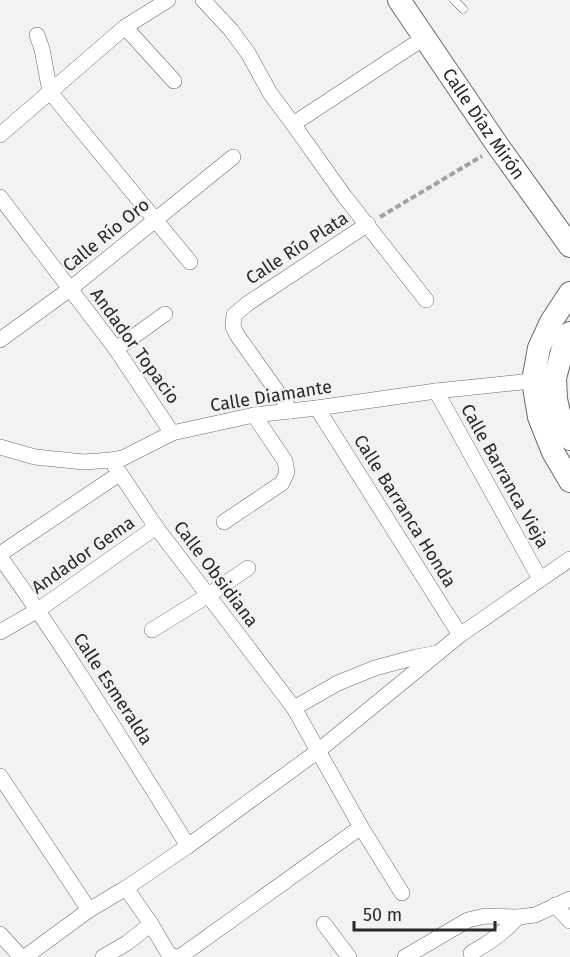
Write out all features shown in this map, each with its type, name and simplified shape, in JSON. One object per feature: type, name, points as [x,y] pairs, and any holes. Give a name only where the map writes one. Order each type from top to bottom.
[{"type":"main road","name":"Calle Díaz Mirón","points":[[399,0],[498,146],[570,246]]},
{"type":"main road","points":[[570,293],[551,322],[539,348],[533,381],[539,417],[553,452],[570,481]]},
{"type":"main road","points":[[570,333],[565,340],[555,378],[556,399],[570,439]]},
{"type":"street","points":[[0,135],[125,27],[168,0]]},
{"type":"street","points":[[203,0],[231,30],[292,124],[345,197],[426,300]]},
{"type":"street","points":[[125,27],[174,81]]},
{"type":"street","points":[[37,35],[50,92],[190,262]]},
{"type":"street","points":[[292,124],[424,38]]},
{"type":"street","name":"Calle Río Oro","points":[[0,340],[70,289],[233,157]]},
{"type":"street","name":"Andador Topacio","points":[[0,196],[116,349],[172,433]]},
{"type":"street","name":"Calle Río Plata","points":[[291,411],[233,327],[234,315],[368,224]]},
{"type":"street","points":[[116,349],[165,314]]},
{"type":"street","name":"Calle Diamante","points":[[0,447],[35,457],[84,462],[111,460],[123,458],[172,433],[254,415],[555,378]]},
{"type":"street","name":"Calle Barranca Vieja","points":[[436,391],[540,579]]},
{"type":"street","name":"Calle Barranca Honda","points":[[317,408],[460,635]]},
{"type":"street","points":[[224,522],[282,483],[287,472],[285,461],[254,415]]},
{"type":"street","name":"Calle Obsidiana","points":[[111,460],[156,527],[294,708]]},
{"type":"street","points":[[0,555],[119,474]]},
{"type":"street","name":"Andador Gema","points":[[0,632],[38,610],[156,527]]},
{"type":"street","name":"Calle Esmeralda","points":[[0,555],[112,724],[188,846]]},
{"type":"street","points":[[1,936],[23,957],[89,910],[188,846],[318,751],[460,635],[570,560]]},
{"type":"street","points":[[152,630],[248,568]]},
{"type":"street","points":[[402,893],[294,708],[338,683],[375,668],[438,653]]},
{"type":"street","points":[[0,776],[89,910]]},
{"type":"street","points":[[126,888],[168,953],[174,957],[181,956],[361,826]]},
{"type":"street","points":[[405,957],[468,920],[485,916],[535,915],[570,899]]},
{"type":"street","points":[[555,905],[570,921]]},
{"type":"street","points":[[471,953],[494,940],[518,917]]},
{"type":"street","points":[[103,957],[151,924]]},
{"type":"street","points":[[324,924],[349,957]]},
{"type":"lane","points":[[454,0],[463,9]]},
{"type":"path","points":[[368,224],[498,146]]}]
